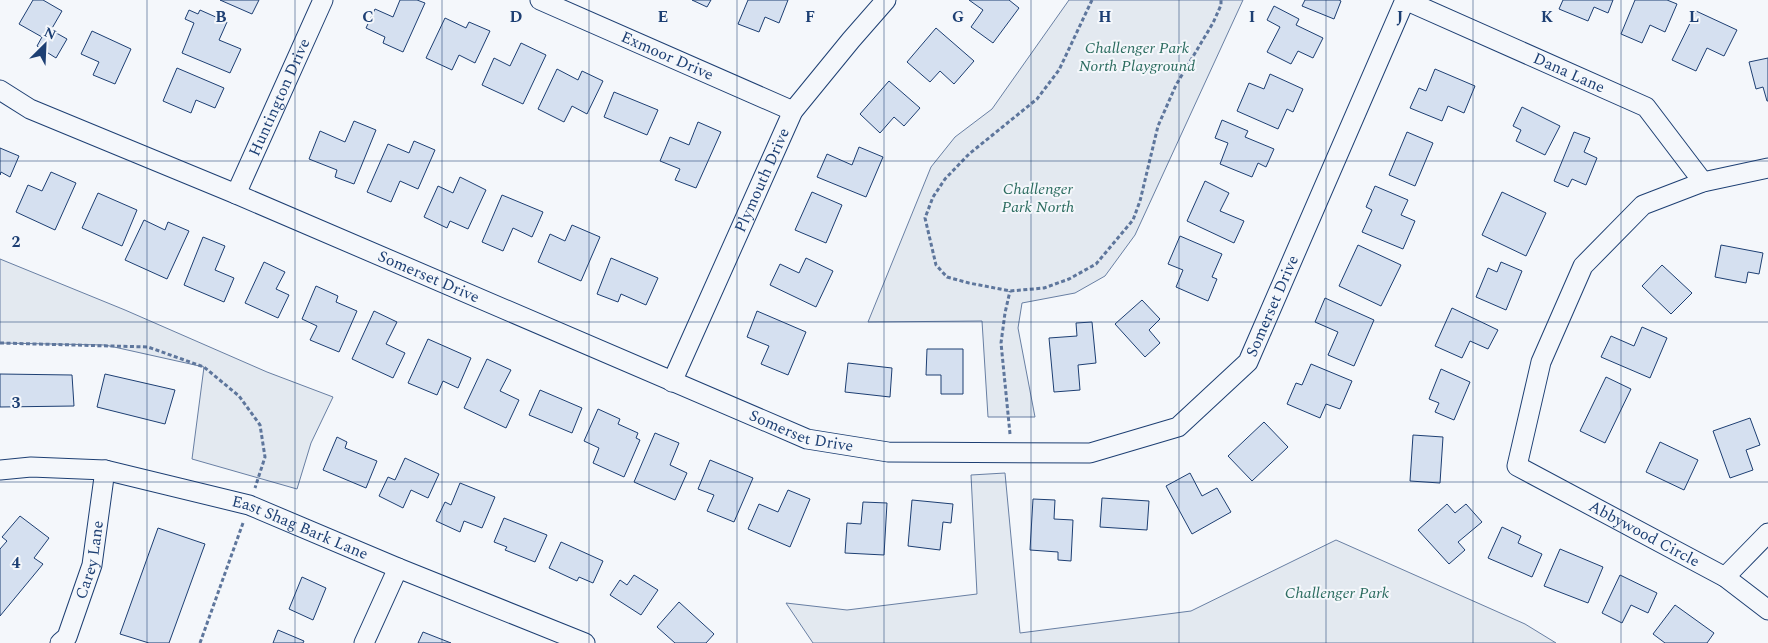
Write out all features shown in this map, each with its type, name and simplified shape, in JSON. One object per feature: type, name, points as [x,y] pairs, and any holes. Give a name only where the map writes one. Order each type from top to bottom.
[{"type":"street","name":"Huntington Drive","points":[[236,194],[323,0]]},
{"type":"street","name":"Exmoor Drive","points":[[540,0],[793,111]]},
{"type":"street","name":"Plymouth Drive","points":[[672,382],[793,111],[886,0]]},
{"type":"street","name":"Somerset Drive","points":[[0,90],[30,109],[236,194],[672,382],[808,438],[888,452],[1090,454],[1178,426],[1248,362],[1406,0]]},
{"type":"street","name":"Dana Lane","points":[[1406,0],[1646,108],[1703,182]]},
{"type":"street","points":[[1703,182],[1768,168]]},
{"type":"street","name":"Abbywood Circle","points":[[1703,182],[1643,205],[1583,266],[1541,362],[1517,466],[1725,577],[1768,610]]},
{"type":"street","name":"East Shag Bark Lane","points":[[0,470],[31,467],[105,470],[249,505],[398,568],[585,643]]},
{"type":"street","name":"Carey Lane","points":[[60,643],[67,637],[92,565],[105,470]]},
{"type":"street","points":[[1725,577],[1768,533]]},
{"type":"street","points":[[364,643],[398,568]]},
{"type":"path","points":[[1092,0],[1059,70],[1037,99],[969,154],[945,179],[932,198],[925,218],[936,265],[948,277],[1010,291],[1044,288],[1069,279],[1096,264],[1133,220],[1140,201],[1158,126],[1176,85],[1213,23],[1221,5],[1221,0]]},
{"type":"path","points":[[1010,291],[1001,343],[1011,453]]},
{"type":"path","points":[[0,343],[148,347],[204,367],[239,396],[260,425],[265,457],[200,643]]},
{"type":"green space","name":"Challenger Park North","points":[[1069,0],[1243,0],[1135,235],[1105,276],[1075,293],[1022,303],[1018,328],[1035,417],[988,417],[982,321],[868,322],[931,167],[955,137],[992,109]]},
{"type":"green space","points":[[0,259],[125,310],[267,372],[333,397],[311,443],[297,489],[192,459],[204,367],[105,345],[0,343]]},
{"type":"green space","name":"Challenger Park","points":[[1005,473],[1020,633],[1191,611],[1336,540],[1525,624],[1556,643],[813,643],[786,603],[847,610],[977,594],[971,475]]},
{"type":"building","points":[[33,0],[43,0],[62,11],[51,30],[67,39],[56,58],[37,46],[42,37],[19,24]]},
{"type":"building","points":[[220,0],[259,0],[252,14]]},
{"type":"building","points":[[400,0],[417,0],[425,3],[403,52],[383,43],[385,37],[366,28],[375,9],[393,17]]},
{"type":"building","points":[[692,0],[711,0],[707,7]]},
{"type":"building","points":[[748,0],[788,0],[779,23],[765,17],[759,32],[738,24]]},
{"type":"building","points":[[969,0],[1009,0],[1019,8],[993,43],[971,27],[983,10]]},
{"type":"building","points":[[1305,0],[1341,1],[1334,19],[1302,6]]},
{"type":"building","points":[[1563,0],[1613,0],[1608,13],[1594,7],[1588,21],[1559,9]]},
{"type":"building","points":[[1635,0],[1667,0],[1677,4],[1665,32],[1650,25],[1642,43],[1621,34]]},
{"type":"building","points":[[1274,6],[1299,19],[1296,25],[1323,38],[1313,58],[1298,51],[1291,64],[1267,52],[1280,27],[1267,20]]},
{"type":"building","points":[[189,10],[198,14],[200,10],[227,22],[219,40],[241,49],[230,73],[182,53],[194,23],[185,19]]},
{"type":"building","points":[[1696,11],[1737,30],[1724,56],[1707,48],[1696,71],[1672,60]]},
{"type":"building","points":[[445,18],[466,28],[469,22],[490,31],[475,63],[459,55],[452,70],[426,58]]},
{"type":"building","points":[[936,28],[974,61],[954,84],[940,71],[930,82],[907,62]]},
{"type":"building","points":[[92,31],[131,49],[115,84],[93,75],[99,62],[81,54]]},
{"type":"building","points":[[521,43],[546,55],[523,104],[482,85],[494,58],[510,66]]},
{"type":"building","points":[[1768,58],[1767,101],[1763,87],[1756,89],[1749,62]]},
{"type":"building","points":[[177,68],[224,88],[215,108],[196,100],[191,113],[163,101]]},
{"type":"building","points":[[557,69],[578,80],[582,71],[603,81],[587,114],[572,106],[564,122],[538,109]]},
{"type":"building","points":[[1435,69],[1475,86],[1464,113],[1448,106],[1442,121],[1410,108],[1419,88],[1426,91]]},
{"type":"building","points":[[1270,74],[1303,89],[1293,112],[1287,109],[1278,129],[1237,111],[1249,83],[1264,89]]},
{"type":"building","points":[[889,81],[920,108],[904,126],[894,117],[880,133],[860,114]]},
{"type":"building","points":[[614,92],[658,110],[647,135],[604,117]]},
{"type":"building","points":[[1522,107],[1560,126],[1545,155],[1516,141],[1521,130],[1513,126]]},
{"type":"building","points":[[1222,120],[1248,131],[1245,137],[1274,149],[1266,167],[1258,163],[1252,177],[1220,164],[1228,143],[1215,138]]},
{"type":"building","points":[[354,121],[376,130],[354,184],[335,177],[337,170],[309,159],[320,131],[345,142]]},
{"type":"building","points":[[698,122],[721,132],[696,188],[675,180],[680,169],[660,161],[670,137],[689,145]]},
{"type":"building","points":[[1407,132],[1433,143],[1415,186],[1389,175]]},
{"type":"building","points":[[1574,132],[1590,138],[1584,152],[1597,158],[1586,185],[1572,179],[1568,187],[1554,181]]},
{"type":"building","points":[[414,141],[435,150],[418,189],[400,181],[391,202],[367,192],[388,144],[409,153]]},
{"type":"building","points":[[859,147],[883,157],[866,197],[817,177],[827,154],[852,165]]},
{"type":"building","points":[[0,148],[19,156],[10,177],[1,172],[0,175]]},
{"type":"building","points":[[51,172],[76,183],[55,230],[16,212],[28,185],[42,191]]},
{"type":"building","points":[[460,177],[486,190],[468,229],[450,221],[447,228],[424,217],[438,186],[453,193]]},
{"type":"building","points":[[1205,181],[1229,193],[1220,211],[1244,221],[1234,243],[1187,221]]},
{"type":"building","points":[[1375,186],[1408,200],[1401,215],[1415,221],[1403,249],[1362,232],[1372,210],[1366,207]]},
{"type":"building","points":[[812,192],[842,205],[826,243],[795,230]]},
{"type":"building","points":[[1502,192],[1546,213],[1526,256],[1482,235]]},
{"type":"building","points":[[98,193],[137,210],[122,246],[82,228]]},
{"type":"building","points":[[502,195],[543,212],[532,237],[513,228],[503,251],[482,242]]},
{"type":"building","points":[[144,220],[165,230],[168,222],[189,231],[167,279],[125,260]]},
{"type":"building","points":[[572,225],[600,237],[581,281],[538,262],[550,234],[565,241]]},
{"type":"building","points":[[1180,236],[1222,254],[1212,277],[1217,279],[1208,301],[1176,287],[1183,270],[1168,264]]},
{"type":"building","points":[[203,237],[225,246],[215,270],[234,278],[224,302],[184,285]]},
{"type":"building","points":[[1358,245],[1401,265],[1381,306],[1339,286]]},
{"type":"building","points":[[1721,245],[1763,253],[1759,274],[1748,272],[1746,283],[1715,277]]},
{"type":"building","points":[[611,258],[658,278],[646,305],[621,294],[618,302],[597,294]]},
{"type":"building","points":[[806,258],[833,271],[816,307],[770,285],[780,264],[799,273]]},
{"type":"building","points":[[264,262],[285,272],[276,289],[289,295],[278,318],[245,303]]},
{"type":"building","points":[[1501,262],[1522,271],[1506,310],[1476,297],[1488,268],[1497,272]]},
{"type":"building","points":[[1662,265],[1692,293],[1671,314],[1642,286]]},
{"type":"building","points":[[316,286],[338,296],[336,302],[357,311],[339,352],[310,340],[317,326],[302,319]]},
{"type":"building","points":[[1325,298],[1374,320],[1354,366],[1328,355],[1338,332],[1315,322]]},
{"type":"building","points":[[1142,300],[1160,319],[1149,330],[1160,343],[1145,357],[1115,324]]},
{"type":"building","points":[[1452,308],[1498,330],[1488,349],[1470,341],[1462,358],[1435,346]]},
{"type":"building","points":[[374,311],[397,322],[386,344],[405,353],[393,378],[352,359]]},
{"type":"building","points":[[757,311],[806,332],[788,375],[761,364],[769,346],[747,337]]},
{"type":"building","points":[[1092,322],[1096,363],[1078,365],[1080,390],[1054,392],[1049,338],[1077,336],[1076,323]]},
{"type":"building","points":[[1642,327],[1667,338],[1650,378],[1601,357],[1611,336],[1634,346]]},
{"type":"building","points":[[428,339],[471,358],[458,388],[443,381],[437,395],[408,383]]},
{"type":"building","points":[[927,349],[963,349],[963,394],[941,394],[941,375],[926,375]]},
{"type":"building","points":[[487,359],[511,370],[500,391],[519,400],[506,428],[464,408]]},
{"type":"building","points":[[848,363],[892,368],[890,397],[845,392]]},
{"type":"building","points":[[1311,364],[1352,381],[1340,409],[1326,404],[1320,418],[1287,404],[1296,383],[1302,385]]},
{"type":"building","points":[[1441,369],[1470,382],[1454,420],[1435,412],[1439,403],[1429,399]]},
{"type":"building","points":[[0,374],[72,375],[74,406],[0,407]]},
{"type":"building","points":[[105,374],[175,390],[165,424],[97,407]]},
{"type":"building","points":[[1606,377],[1631,389],[1605,443],[1580,431]]},
{"type":"building","points":[[540,390],[582,408],[572,433],[529,415]]},
{"type":"building","points":[[598,409],[620,419],[618,424],[638,433],[636,438],[640,440],[624,477],[593,463],[599,448],[584,441]]},
{"type":"building","points":[[1750,418],[1760,445],[1746,450],[1753,470],[1730,478],[1713,431]]},
{"type":"building","points":[[1264,422],[1288,447],[1252,481],[1228,456]]},
{"type":"building","points":[[655,433],[679,443],[670,465],[687,473],[675,500],[634,482]]},
{"type":"building","points":[[1413,435],[1443,437],[1440,483],[1410,481]]},
{"type":"building","points":[[337,437],[347,442],[345,448],[377,461],[366,488],[323,470]]},
{"type":"building","points":[[1660,442],[1698,460],[1684,490],[1646,472]]},
{"type":"building","points":[[405,458],[439,474],[428,498],[411,490],[403,508],[379,496],[388,477],[395,480]]},
{"type":"building","points":[[710,460],[753,478],[734,522],[707,511],[714,495],[698,489]]},
{"type":"building","points":[[1190,473],[1202,496],[1217,488],[1231,512],[1192,534],[1166,486]]},
{"type":"building","points":[[460,483],[495,497],[482,528],[464,521],[460,532],[436,521],[445,502],[451,505]]},
{"type":"building","points":[[788,490],[810,499],[790,547],[748,529],[759,504],[778,512]]},
{"type":"building","points":[[1102,498],[1149,501],[1147,530],[1100,527]]},
{"type":"building","points":[[1033,499],[1055,500],[1054,519],[1073,520],[1071,561],[1058,560],[1058,552],[1030,550]]},
{"type":"building","points":[[912,500],[953,504],[951,523],[943,522],[940,550],[908,546]]},
{"type":"building","points":[[863,502],[887,503],[884,555],[845,553],[847,523],[861,524]]},
{"type":"building","points":[[1447,504],[1455,513],[1466,504],[1482,522],[1458,542],[1465,550],[1449,564],[1418,530]]},
{"type":"building","points":[[20,516],[49,538],[34,558],[43,564],[0,616],[0,549],[7,541],[2,537]]},
{"type":"building","points":[[504,518],[547,535],[535,562],[505,550],[507,547],[494,542]]},
{"type":"building","points":[[1502,527],[1521,536],[1518,543],[1542,554],[1532,577],[1488,558]]},
{"type":"building","points":[[158,528],[205,544],[169,643],[149,643],[120,634]]},
{"type":"building","points":[[561,542],[603,561],[593,583],[579,577],[577,581],[549,568]]},
{"type":"building","points":[[1560,549],[1603,567],[1588,603],[1544,586]]},
{"type":"building","points":[[634,575],[658,590],[641,615],[610,595],[620,580],[627,585]]},
{"type":"building","points":[[1620,575],[1657,593],[1648,613],[1631,605],[1622,623],[1602,613]]},
{"type":"building","points":[[302,577],[326,588],[313,620],[289,609]]},
{"type":"building","points":[[679,602],[714,634],[706,643],[675,643],[657,627]]},
{"type":"building","points":[[1675,605],[1714,633],[1707,643],[1665,643],[1653,634]]},
{"type":"building","points":[[278,630],[304,641],[303,643],[273,643]]},
{"type":"building","points":[[423,632],[451,643],[418,643]]},
{"type":"park label","name":"Challenger Park North Playground","points":[[1137,57]]}]
